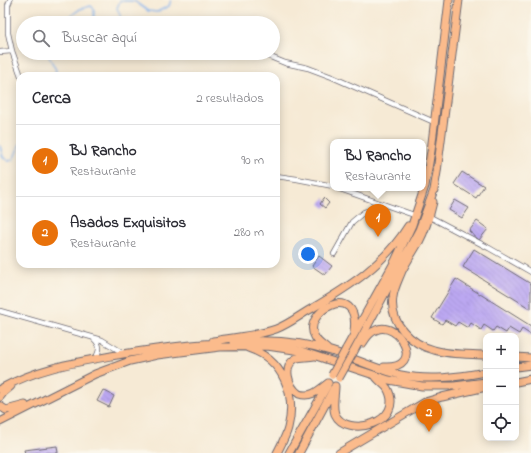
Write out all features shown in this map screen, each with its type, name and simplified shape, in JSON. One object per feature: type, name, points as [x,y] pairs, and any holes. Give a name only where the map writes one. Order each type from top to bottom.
[{"type":"main road","points":[[426,180],[449,0]]},
{"type":"main road","points":[[459,0],[434,198],[430,217],[403,270],[393,301],[395,316],[402,330],[407,337],[422,346],[443,352],[483,355]]},
{"type":"main road","points":[[289,453],[336,377],[353,353],[419,230],[434,190]]},
{"type":"main road","points":[[336,377],[346,349],[395,261],[412,225],[422,191]]},
{"type":"main road","points":[[0,388],[32,373],[60,366],[125,354],[195,344],[269,331],[277,328],[346,288],[372,269],[393,247],[416,212]]},
{"type":"main road","points":[[328,350],[316,339],[312,330],[314,320],[324,309],[342,303],[348,306],[353,311],[355,318],[354,336]]},
{"type":"main road","points":[[353,353],[371,333],[377,329],[382,328],[394,332],[403,342],[406,352],[402,363],[395,367],[375,367]]},
{"type":"main road","points":[[195,344],[259,340],[305,345],[328,350],[400,375],[420,378],[454,377],[483,372]]},
{"type":"main road","points":[[242,346],[257,351],[267,357],[277,366],[285,379],[290,411],[288,428],[277,453]]},
{"type":"main road","points":[[0,422],[101,372],[130,361],[157,355],[220,347],[267,346],[287,348],[318,356],[374,376],[422,386],[483,382]]},
{"type":"main road","points":[[318,356],[296,359],[292,362],[288,372],[290,383],[299,394],[308,396],[332,384]]},
{"type":"main road","points":[[519,357],[531,358]]},
{"type":"main road","points":[[519,367],[531,365]]},
{"type":"main road","points":[[519,377],[531,375]]},
{"type":"main road","points":[[332,384],[334,409],[336,415],[340,420],[353,426],[361,427],[370,425],[383,418],[388,413],[391,402],[386,387],[374,376]]},
{"type":"main road","points":[[0,397],[4,392],[24,377]]},
{"type":"main road","points":[[519,381],[531,379]]},
{"type":"main road","points":[[299,453],[332,384]]},
{"type":"main road","points":[[339,453],[425,402],[483,388]]},
{"type":"main road","points":[[0,406],[6,410],[11,410],[43,400]]},
{"type":"street","points":[[10,0],[8,5],[8,33],[12,51],[20,72]]},
{"type":"street","points":[[0,52],[12,51]]},
{"type":"street","points":[[278,60],[308,68],[336,78],[434,122]]},
{"type":"street","points":[[280,177],[330,185]]},
{"type":"street","points":[[345,191],[384,205],[416,212]]},
{"type":"street","points":[[334,254],[352,222],[364,212],[384,205]]},
{"type":"street","points":[[430,217],[531,272]]},
{"type":"street","points":[[0,311],[107,342],[125,354]]},
{"type":"street","points":[[93,338],[99,344],[100,348],[95,359]]},
{"type":"building","points":[[462,172],[484,186],[476,198],[454,184]]},
{"type":"building","points":[[324,198],[329,203],[325,208],[320,204]]},
{"type":"building","points":[[455,200],[469,208],[462,218],[449,210]]},
{"type":"building","points":[[477,221],[488,229],[479,240],[469,231]]},
{"type":"building","points":[[474,249],[531,284],[531,309],[463,267]]},
{"type":"building","points":[[319,256],[332,266],[325,275],[312,266]]},
{"type":"building","points":[[456,279],[531,326],[531,335],[522,329],[519,334],[509,328],[506,333],[496,327],[493,331],[484,325],[481,330],[471,323],[468,328],[458,322],[455,326],[445,320],[442,324],[432,318]]},
{"type":"building","points":[[103,390],[114,396],[109,407],[97,401]]},
{"type":"building","points":[[57,446],[58,453],[25,453],[24,450]]},
{"type":"waterway","points":[[120,16],[117,8],[120,1],[134,1],[148,11],[157,12],[169,6],[171,0]]},
{"type":"waterway","points":[[70,16],[80,9],[91,6],[94,9],[94,16]]},
{"type":"waterway","points":[[51,60],[56,70],[55,72]]},
{"type":"waterway","points":[[0,146],[3,157],[8,161],[13,160],[16,153]]},
{"type":"place","name":"BJ Rancho","points":[[378,237]]},
{"type":"place","name":"Asados Exquisitos","points":[[429,432]]}]
